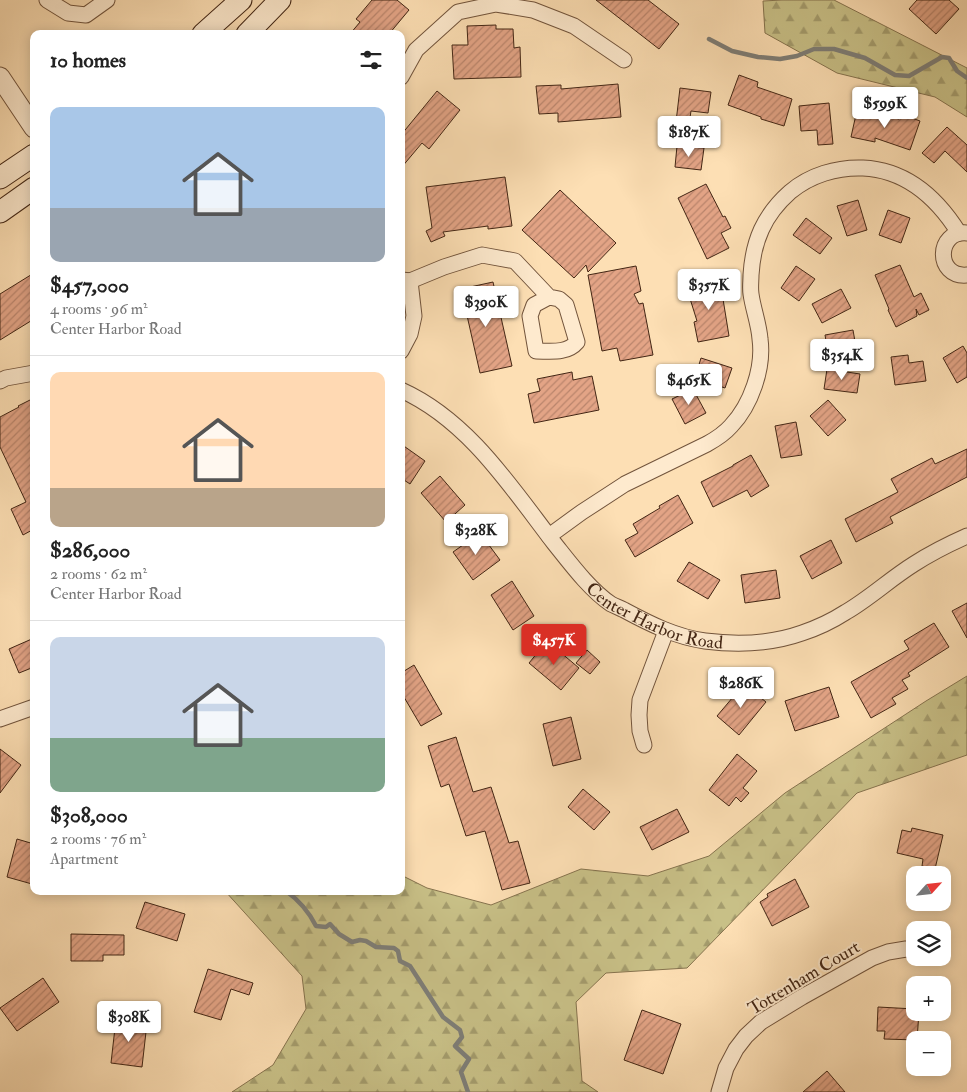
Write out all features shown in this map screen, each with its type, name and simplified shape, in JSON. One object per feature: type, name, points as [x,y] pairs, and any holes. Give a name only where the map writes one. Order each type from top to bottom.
[{"type":"main road","points":[[207,30],[241,0]]},
{"type":"main road","points":[[251,30],[280,0]]},
{"type":"main road","points":[[0,178],[30,157]]},
{"type":"main road","points":[[0,212],[30,191]]},
{"type":"street","points":[[47,0],[68,13],[86,15],[107,0]]},
{"type":"street","points":[[405,70],[416,50],[458,12],[496,4],[533,10],[574,26],[624,60]]},
{"type":"street","points":[[0,77],[30,122]]},
{"type":"street","points":[[549,536],[625,484],[720,437],[732,426],[744,407],[758,377],[761,357],[760,338],[751,292],[752,259],[756,242],[763,225],[773,210],[796,186],[832,170],[852,167],[871,168],[905,178],[921,188],[939,205],[963,233],[952,236],[946,243],[943,259],[948,268],[954,273],[967,275]]},
{"type":"street","points":[[405,343],[410,334],[414,316],[406,281],[482,254],[515,261],[549,297]]},
{"type":"street","points":[[0,381],[30,374]]},
{"type":"street","name":"Center Harbor Road","points":[[405,392],[433,408],[470,440],[494,466],[590,586],[611,604],[639,619],[666,631],[693,639],[721,643],[749,643],[800,634],[823,625],[847,612],[913,564],[967,536]]},
{"type":"street","points":[[644,745],[638,716],[640,700],[666,631]]},
{"type":"street","points":[[0,719],[30,708]]},
{"type":"street","name":"Tottenham Court","points":[[719,1092],[726,1068],[736,1049],[761,1022],[872,958],[888,952],[906,949]]},
{"type":"green space","points":[[834,0],[967,68],[967,117],[935,97],[837,73],[765,33],[763,1]]},
{"type":"green space","points":[[967,676],[967,755],[857,793],[687,968],[606,973],[576,1002],[582,1081],[598,1092],[232,1092],[273,1065],[306,1009],[302,976],[229,895],[405,895],[405,877],[427,888],[491,905],[581,869],[648,876],[709,856],[785,793]]},
{"type":"building","points":[[372,0],[397,0],[409,10],[392,30],[353,30],[360,22],[356,19]]},
{"type":"building","points":[[596,0],[648,0],[679,24],[659,49]]},
{"type":"building","points":[[917,0],[949,0],[959,9],[936,34],[909,9]]},
{"type":"building","points":[[496,25],[496,29],[513,29],[514,48],[520,47],[521,77],[454,79],[452,45],[468,45],[467,26]]},
{"type":"building","points":[[739,75],[758,82],[757,87],[792,99],[784,126],[761,119],[761,117],[728,105]]},
{"type":"building","points":[[618,84],[621,117],[558,122],[558,113],[539,114],[536,86],[561,85],[561,89]]},
{"type":"building","points":[[680,88],[711,92],[708,113],[691,111],[689,124],[676,122]]},
{"type":"building","points":[[437,91],[460,110],[429,149],[422,143],[405,163],[405,130]]},
{"type":"building","points":[[829,103],[833,144],[818,145],[817,130],[801,131],[799,106]]},
{"type":"building","points":[[857,110],[899,119],[901,114],[920,121],[910,150],[875,138],[875,142],[851,137]]},
{"type":"building","points":[[947,127],[967,145],[967,172],[945,151],[934,163],[922,153]]},
{"type":"building","points":[[677,146],[704,148],[701,170],[675,167]]},
{"type":"building","points":[[505,177],[512,226],[488,229],[488,226],[443,232],[445,236],[431,242],[426,231],[432,228],[426,187]]},
{"type":"building","points":[[706,184],[723,217],[725,216],[731,228],[721,233],[729,248],[707,259],[678,198]]},
{"type":"building","points":[[560,190],[616,243],[588,272],[586,265],[574,278],[522,230]]},
{"type":"building","points":[[858,200],[867,230],[847,236],[837,206]]},
{"type":"building","points":[[888,210],[910,218],[901,243],[879,235]]},
{"type":"building","points":[[806,218],[832,238],[820,254],[793,235]]},
{"type":"building","points":[[900,265],[914,297],[921,293],[929,310],[919,315],[916,309],[917,316],[896,327],[875,275]]},
{"type":"building","points":[[636,266],[641,291],[634,294],[639,304],[643,303],[653,355],[620,361],[617,348],[602,351],[588,275]]},
{"type":"building","points":[[796,266],[815,279],[799,301],[781,288]]},
{"type":"building","points":[[30,275],[30,321],[0,340],[0,294]]},
{"type":"building","points":[[717,279],[724,299],[729,336],[698,342],[694,322],[697,321],[687,289]]},
{"type":"building","points":[[493,282],[512,366],[480,373],[461,289]]},
{"type":"building","points":[[841,289],[851,308],[822,323],[812,304]]},
{"type":"building","points":[[853,330],[857,353],[829,358],[825,335]]},
{"type":"building","points":[[963,346],[967,353],[967,377],[957,383],[943,358]]},
{"type":"building","points":[[908,355],[909,363],[923,361],[926,381],[895,385],[891,357]]},
{"type":"building","points":[[701,358],[732,368],[725,388],[695,378]]},
{"type":"building","points":[[827,369],[860,374],[857,393],[824,389]]},
{"type":"building","points":[[572,372],[573,380],[592,376],[599,410],[534,423],[528,394],[540,391],[537,379]]},
{"type":"building","points":[[693,389],[706,413],[685,424],[672,399]]},
{"type":"building","points":[[30,400],[30,531],[23,535],[11,509],[26,502],[0,447],[0,417]]},
{"type":"building","points":[[828,400],[846,420],[828,436],[810,416]]},
{"type":"building","points":[[796,422],[802,455],[781,458],[775,426]]},
{"type":"building","points":[[405,447],[425,461],[410,484],[405,481]]},
{"type":"building","points":[[967,449],[967,477],[890,517],[893,523],[856,542],[845,519],[898,492],[891,479],[932,458],[935,464]]},
{"type":"building","points":[[751,455],[769,486],[751,497],[747,490],[713,507],[701,482]]},
{"type":"building","points":[[440,476],[465,505],[446,522],[421,493]]},
{"type":"building","points":[[678,495],[693,523],[635,557],[625,540],[638,533],[633,524]]},
{"type":"building","points":[[480,533],[500,560],[473,580],[453,552]]},
{"type":"building","points":[[831,540],[842,563],[812,579],[800,556]]},
{"type":"building","points":[[689,562],[720,580],[708,599],[677,581]]},
{"type":"building","points":[[776,570],[780,598],[745,603],[741,575]]},
{"type":"building","points":[[512,581],[534,616],[513,630],[491,595]]},
{"type":"building","points":[[967,603],[967,638],[952,611]]},
{"type":"building","points":[[934,623],[949,647],[908,673],[910,676],[902,680],[908,689],[892,698],[896,704],[871,718],[851,682],[909,649],[904,641]]},
{"type":"building","points":[[30,640],[30,669],[19,673],[9,649]]},
{"type":"building","points":[[547,641],[579,668],[561,690],[529,663]]},
{"type":"building","points":[[587,650],[600,662],[590,674],[576,663]]},
{"type":"building","points":[[414,665],[442,714],[421,726],[405,699],[405,671]]},
{"type":"building","points":[[744,684],[766,702],[739,735],[717,716]]},
{"type":"building","points":[[829,687],[839,717],[795,731],[785,701]]},
{"type":"building","points":[[571,717],[581,759],[553,766],[543,724]]},
{"type":"building","points":[[456,737],[473,792],[491,787],[509,843],[518,841],[530,883],[502,890],[485,831],[466,836],[449,784],[441,787],[428,746]]},
{"type":"building","points":[[0,749],[21,765],[0,793]]},
{"type":"building","points":[[737,754],[757,771],[743,788],[749,793],[741,802],[736,797],[729,806],[709,790]]},
{"type":"building","points":[[583,789],[610,812],[594,830],[568,807]]},
{"type":"building","points":[[677,809],[689,832],[652,850],[640,827]]},
{"type":"building","points":[[912,828],[943,835],[936,866],[922,866],[923,859],[897,853],[902,830],[911,832]]},
{"type":"building","points":[[17,839],[30,843],[30,883],[7,877]]},
{"type":"building","points":[[795,879],[809,907],[772,926],[760,902],[768,897],[767,894]]},
{"type":"building","points":[[145,902],[185,914],[177,941],[136,928]]},
{"type":"building","points":[[71,934],[124,935],[124,955],[103,955],[103,961],[71,961]]},
{"type":"building","points":[[208,969],[253,983],[249,995],[231,989],[221,1020],[194,1012]]},
{"type":"building","points":[[43,978],[59,1002],[17,1031],[0,1008]]},
{"type":"building","points":[[878,1007],[906,1009],[906,1021],[918,1021],[918,1031],[906,1031],[906,1040],[884,1039],[885,1031],[877,1031]]},
{"type":"building","points":[[642,1010],[681,1024],[663,1074],[624,1060]]},
{"type":"building","points":[[116,1019],[147,1023],[142,1067],[111,1063]]},
{"type":"building","points":[[827,1071],[845,1092],[803,1092]]},
{"type":"waterway","points":[[709,39],[732,51],[758,57],[780,59],[797,56],[814,49],[834,49],[865,58],[895,75],[909,76],[942,57],[949,58],[957,71],[967,78]]},
{"type":"waterway","points":[[291,895],[304,907],[316,926],[326,927],[330,924],[339,934],[352,942],[366,941],[376,947],[394,948],[398,951],[400,961],[410,966],[443,1017],[460,1030],[462,1037],[455,1046],[469,1059],[461,1072],[468,1092]]}]
